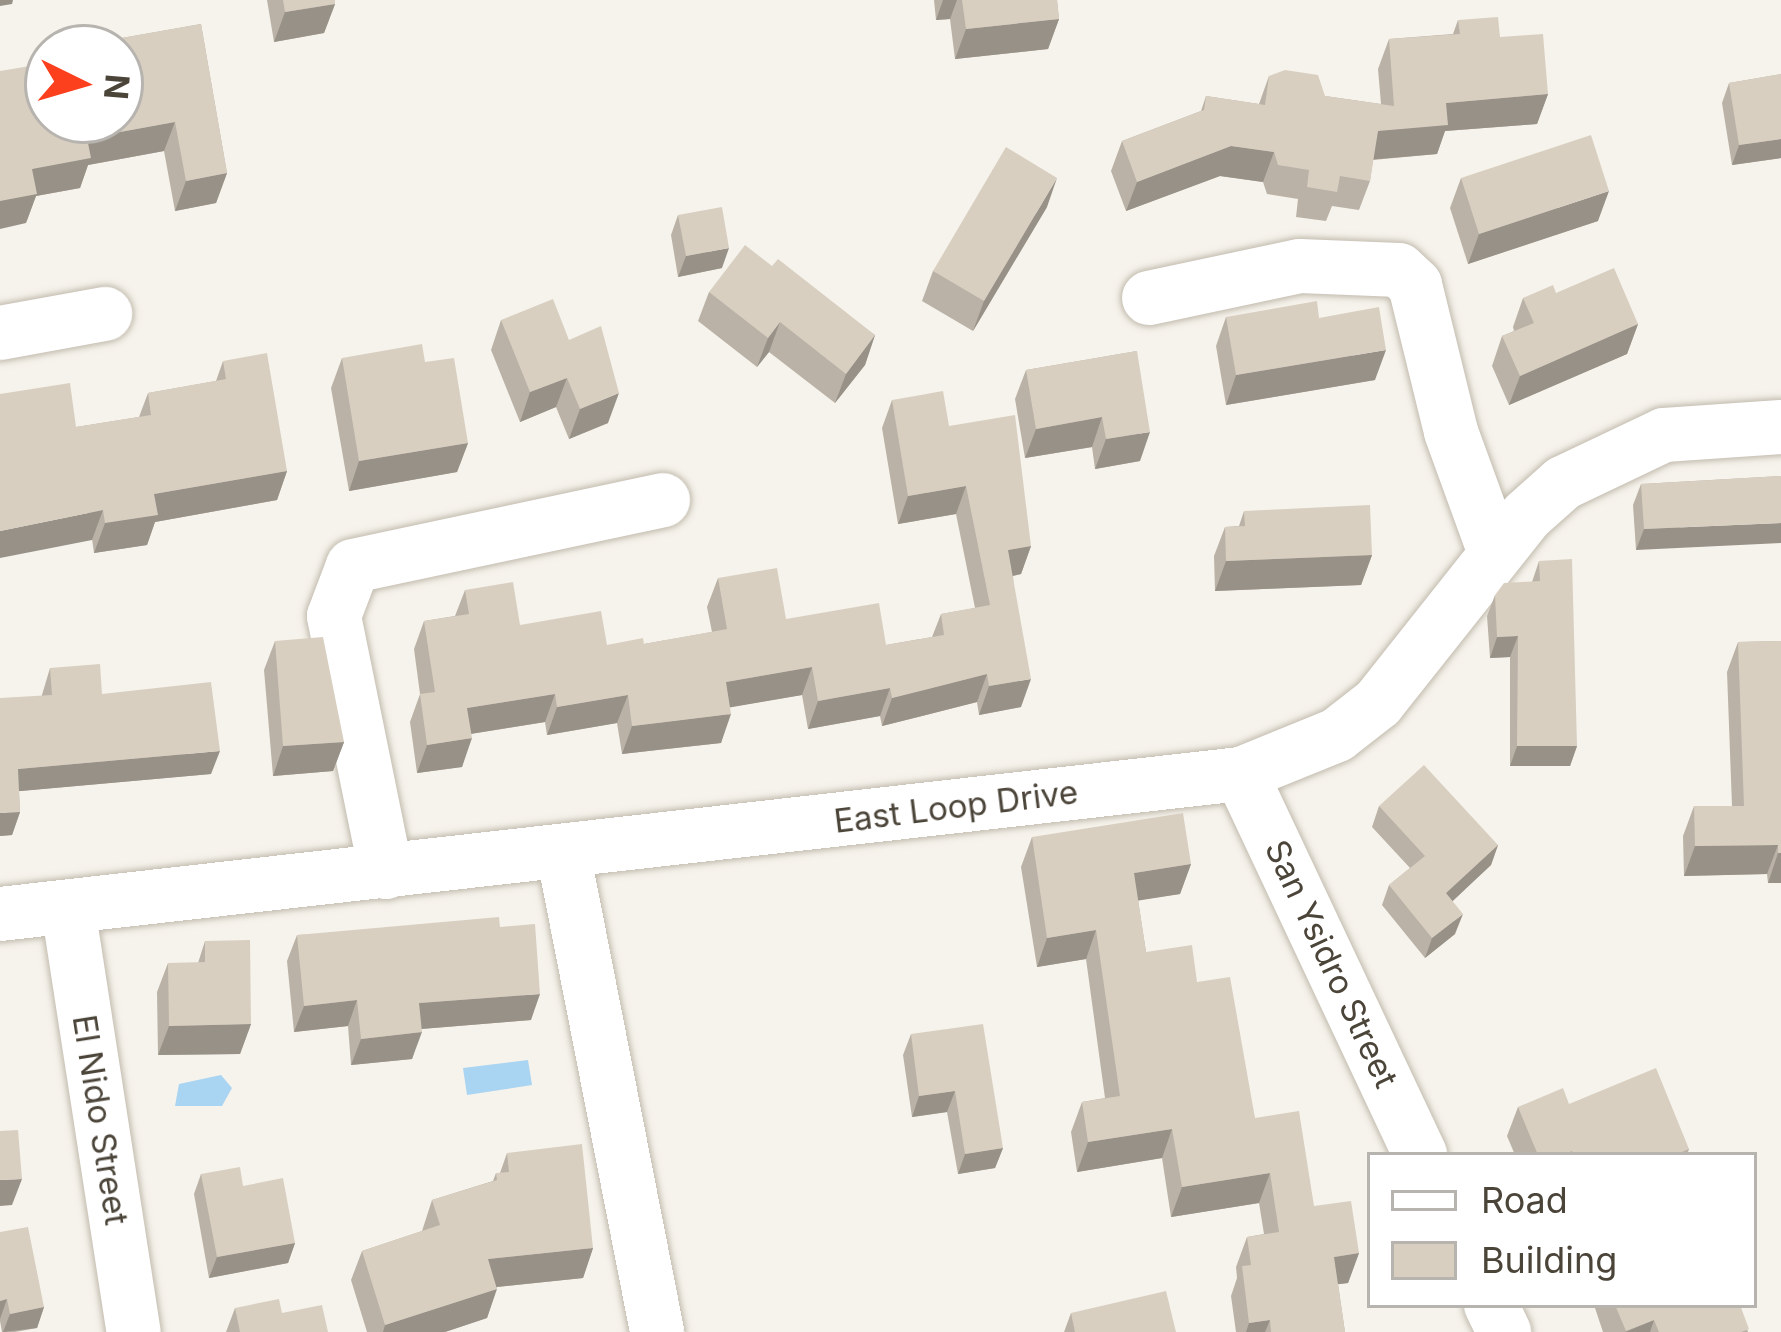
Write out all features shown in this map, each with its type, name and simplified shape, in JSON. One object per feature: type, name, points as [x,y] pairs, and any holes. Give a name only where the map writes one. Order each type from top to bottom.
[{"type":"street","points":[[1149,298],[1231,277],[1354,263],[1399,270],[1415,285],[1450,432],[1496,553]]},
{"type":"street","points":[[0,333],[105,314]]},
{"type":"street","name":"East Loop Drive","points":[[0,914],[1240,774],[1337,735],[1378,704],[1496,553],[1563,483],[1632,444],[1710,429],[1781,427]]},
{"type":"street","points":[[386,872],[334,616],[353,566],[663,500]]},
{"type":"street","name":"San Ysidro Street","points":[[1240,774],[1419,1152]]},
{"type":"street","points":[[562,852],[657,1332]]},
{"type":"street","name":"El Nido Street","points":[[68,908],[134,1332]]},
{"type":"water","points":[[528,1060],[532,1085],[467,1095],[463,1068]]},
{"type":"water","points":[[221,1075],[232,1088],[222,1106],[175,1106],[179,1084]]},
{"type":"building","points":[[283,0],[335,0],[335,4],[285,12]]},
{"type":"building","points":[[962,0],[1057,0],[1059,19],[966,29]]},
{"type":"building","points":[[1498,17],[1500,37],[1543,34],[1548,94],[1446,103],[1448,125],[1378,131],[1370,181],[1340,176],[1337,192],[1307,187],[1309,170],[1278,165],[1274,152],[1231,146],[1137,182],[1122,141],[1204,110],[1206,96],[1265,105],[1269,76],[1285,70],[1318,75],[1325,96],[1394,106],[1389,39],[1460,34],[1458,20]]},
{"type":"building","points":[[201,24],[227,173],[186,181],[175,122],[144,128],[144,34]]},
{"type":"building","points":[[24,67],[24,144],[88,144],[91,158],[32,169],[37,194],[0,201],[0,71]]},
{"type":"building","points":[[1781,74],[1781,139],[1739,145],[1729,83]]},
{"type":"building","points":[[1591,135],[1609,191],[1479,234],[1461,178]]},
{"type":"building","points":[[1006,147],[1057,178],[984,301],[933,271]]},
{"type":"building","points":[[722,207],[729,248],[686,256],[678,215]]},
{"type":"building","points":[[745,245],[772,266],[778,259],[875,335],[846,374],[780,322],[768,338],[709,292]]},
{"type":"building","points":[[1614,268],[1638,324],[1520,376],[1502,336],[1534,323],[1523,298],[1553,285],[1556,293]]},
{"type":"building","points":[[553,299],[569,340],[601,326],[619,393],[580,409],[567,378],[530,392],[501,320]]},
{"type":"building","points":[[1317,301],[1319,318],[1379,307],[1386,350],[1236,375],[1226,317]]},
{"type":"building","points":[[422,344],[425,362],[454,358],[468,443],[359,461],[342,358]]},
{"type":"building","points":[[1137,351],[1150,432],[1106,439],[1102,417],[1036,429],[1026,370]]},
{"type":"building","points":[[267,353],[287,471],[154,494],[158,515],[105,523],[103,510],[0,531],[0,394],[70,383],[76,427],[151,415],[148,393],[226,379],[223,361]]},
{"type":"building","points":[[943,391],[949,426],[1015,415],[1031,546],[1008,550],[1031,679],[989,686],[987,674],[892,698],[890,688],[818,701],[812,667],[726,682],[731,714],[632,726],[628,695],[557,707],[555,694],[467,708],[472,738],[427,745],[420,694],[435,692],[424,621],[469,614],[465,590],[513,582],[520,625],[601,611],[607,645],[643,638],[644,644],[727,629],[718,578],[777,568],[786,619],[879,603],[886,645],[944,635],[941,614],[990,605],[966,486],[908,496],[892,400]]},
{"type":"building","points":[[1781,476],[1781,523],[1644,529],[1641,484]]},
{"type":"building","points":[[1370,505],[1372,555],[1226,561],[1225,527],[1245,526],[1244,511]]},
{"type":"building","points":[[1572,559],[1577,746],[1517,746],[1518,636],[1497,637],[1495,595],[1504,583],[1540,581],[1539,561]]},
{"type":"building","points":[[323,637],[344,742],[283,746],[275,641]]},
{"type":"building","points":[[1781,641],[1781,853],[1778,845],[1695,846],[1694,806],[1744,806],[1738,642]]},
{"type":"building","points":[[100,664],[102,694],[211,682],[220,751],[18,769],[20,812],[0,813],[0,698],[52,695],[50,668]]},
{"type":"building","points":[[1424,765],[1498,845],[1446,893],[1463,914],[1432,938],[1389,885],[1425,856],[1379,806]]},
{"type":"building","points":[[1183,813],[1191,864],[1134,873],[1146,952],[1192,945],[1197,982],[1230,977],[1255,1118],[1299,1111],[1314,1206],[1351,1201],[1359,1253],[1334,1257],[1345,1332],[1271,1332],[1270,1320],[1249,1323],[1242,1266],[1251,1265],[1247,1237],[1279,1232],[1270,1173],[1182,1187],[1172,1129],[1088,1142],[1082,1102],[1120,1096],[1096,930],[1047,938],[1032,837]]},
{"type":"building","points":[[499,917],[500,927],[535,924],[540,994],[419,1003],[422,1032],[361,1039],[357,1000],[304,1006],[297,935]]},
{"type":"building","points":[[250,940],[251,1024],[169,1026],[168,963],[205,962],[205,941]]},
{"type":"building","points":[[983,1024],[1003,1148],[965,1154],[955,1091],[919,1096],[911,1034]]},
{"type":"building","points":[[1656,1068],[1689,1149],[1537,1152],[1518,1107],[1563,1088],[1569,1104]]},
{"type":"building","points":[[18,1130],[22,1179],[0,1180],[0,1131]]},
{"type":"building","points":[[582,1144],[593,1248],[488,1259],[497,1289],[385,1325],[362,1251],[440,1225],[432,1200],[497,1180],[496,1173],[509,1172],[507,1153]]},
{"type":"building","points":[[240,1167],[243,1186],[283,1178],[295,1243],[217,1257],[201,1174]]},
{"type":"building","points":[[28,1227],[44,1307],[10,1314],[7,1299],[0,1301],[0,1232]]},
{"type":"building","points":[[1166,1291],[1176,1332],[1075,1332],[1071,1313]]},
{"type":"building","points":[[279,1299],[282,1313],[322,1305],[328,1332],[240,1332],[235,1308]]},
{"type":"building","points":[[1616,1308],[1741,1308],[1749,1329],[1659,1332],[1654,1320],[1626,1331]]}]
